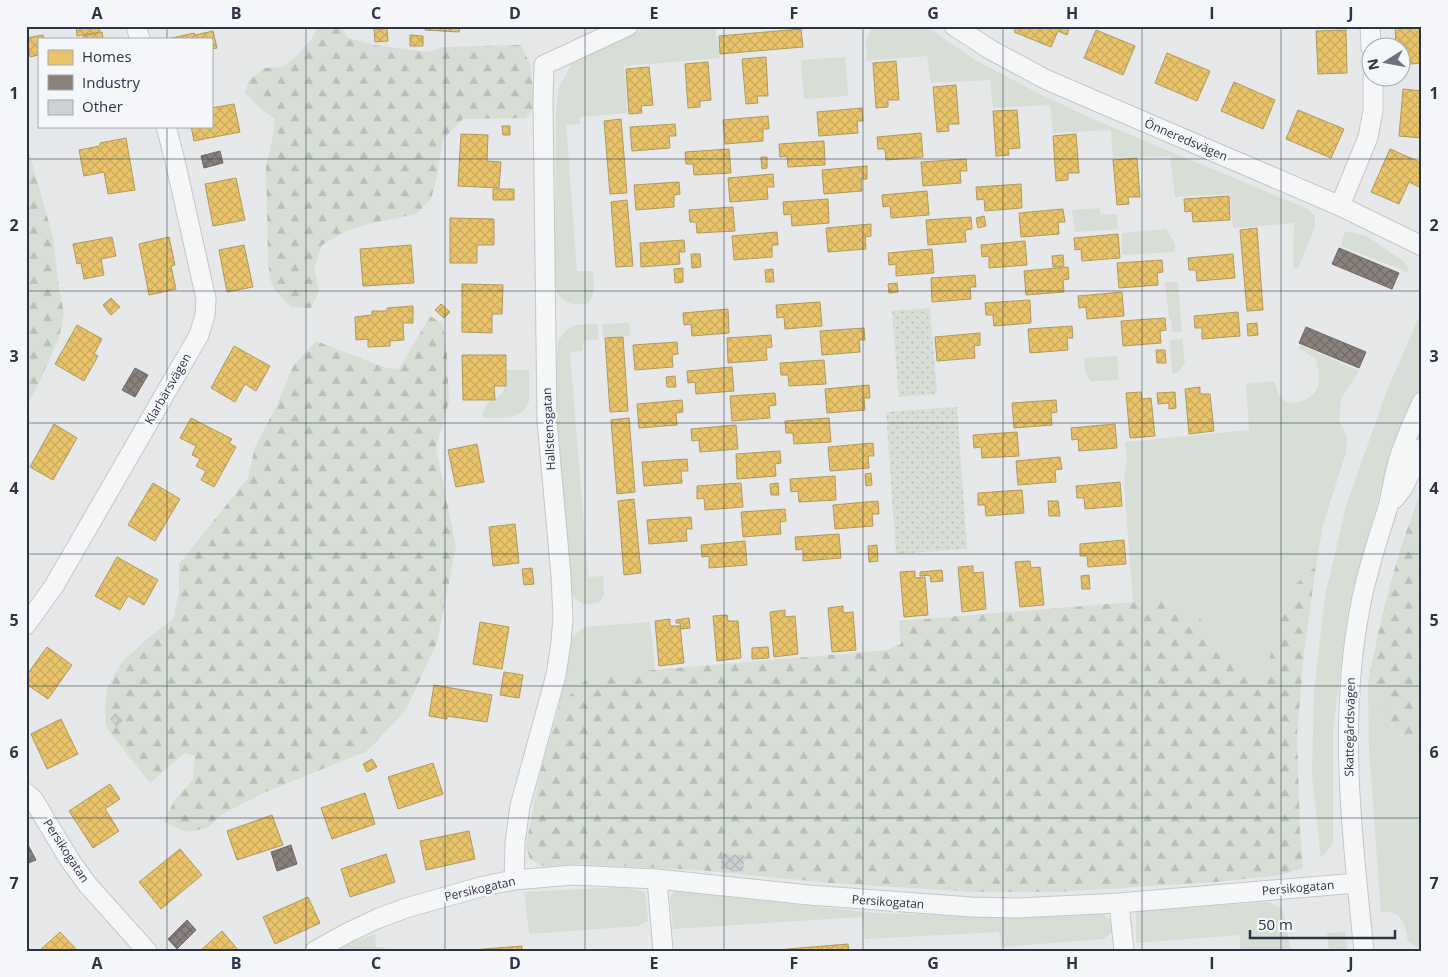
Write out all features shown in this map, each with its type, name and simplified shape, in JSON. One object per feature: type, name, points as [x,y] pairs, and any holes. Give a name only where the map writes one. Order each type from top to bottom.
[{"type":"street","points":[[136,26],[140,38]]},
{"type":"street","name":"Hallstensgatan","points":[[514,880],[515,843],[520,806],[556,675],[563,618],[547,421],[544,65],[628,26]]},
{"type":"street","name":"Önneredsvägen","points":[[954,26],[991,50],[1047,80],[1340,206],[1422,246]]},
{"type":"street","points":[[1340,206],[1368,137],[1373,110],[1373,88]]},
{"type":"street","name":"Klarbärsvägen","points":[[26,625],[54,586],[158,408],[199,335],[205,315],[206,299],[167,128]]},
{"type":"street","name":"Skattegårdsvägen","points":[[1364,951],[1349,777],[1349,711],[1355,636],[1371,559],[1387,508],[1399,460],[1422,402]]},
{"type":"street","name":"Skattegårdsvägen","points":[[1387,508],[1403,488],[1422,448]]},
{"type":"street","name":"Persikogatan","points":[[26,794],[33,800],[68,859],[87,884],[147,951]]},
{"type":"street","name":"Persikogatan","points":[[315,951],[379,918],[406,908],[484,886],[514,880],[573,875],[657,879],[809,895],[962,907],[1018,908],[1120,903],[1357,882]]},
{"type":"street","points":[[657,879],[663,951]]},
{"type":"street","points":[[1120,903],[1124,951]]},
{"type":"green space","points":[[319,26],[340,26],[348,38],[375,45],[429,52],[443,47],[521,45],[530,64],[535,105],[526,118],[463,119],[443,139],[431,199],[416,214],[368,224],[344,232],[322,245],[314,268],[319,291],[311,308],[291,307],[275,290],[270,279],[268,259],[266,167],[275,119],[262,110],[245,93],[249,80],[264,68],[283,67],[299,54]]},
{"type":"green space","points":[[649,26],[715,26],[720,58],[624,66],[627,113],[580,117],[580,124],[566,125],[577,271],[593,271],[594,292],[589,303],[571,304],[560,297],[555,282],[556,111],[559,87],[574,60],[599,46]]},
{"type":"green space","points":[[873,26],[926,26],[975,60],[1088,117],[1308,209],[1315,216],[1315,227],[1298,268],[1294,268],[1293,265],[1294,223],[1233,228],[1230,194],[1175,197],[1170,156],[1113,158],[1111,130],[1053,133],[1050,105],[993,108],[990,80],[931,83],[927,56],[867,61],[866,40]]},
{"type":"green space","points":[[845,57],[848,96],[804,99],[801,60]]},
{"type":"green space","points":[[26,142],[53,237],[59,289],[64,313],[59,338],[26,407]]},
{"type":"green space","points":[[1099,208],[1101,215],[1117,215],[1118,229],[1075,232],[1072,210]]},
{"type":"green space","points":[[1166,229],[1175,244],[1175,252],[1122,255],[1122,233]]},
{"type":"green space","points":[[1345,231],[1367,236],[1404,262],[1409,268],[1407,272],[1341,246]]},
{"type":"green space","points":[[1165,282],[1178,282],[1182,332],[1172,332]]},
{"type":"green space","points":[[930,308],[937,394],[899,397],[892,311]]},
{"type":"green space","points":[[1422,310],[1422,382],[1381,488],[1348,609],[1333,730],[1333,844],[1321,858],[1312,775],[1314,691],[1325,596],[1346,506],[1386,393]]},
{"type":"green space","points":[[430,316],[443,324],[447,355],[449,401],[436,448],[456,547],[437,642],[406,710],[367,751],[268,791],[222,814],[207,828],[187,832],[164,822],[174,801],[193,779],[195,756],[185,753],[150,783],[106,727],[105,706],[108,686],[122,662],[173,619],[179,592],[179,564],[248,478],[255,447],[277,405],[293,366],[316,341],[386,368],[399,369]]},
{"type":"green space","points":[[629,323],[630,336],[603,338],[602,324]]},
{"type":"green space","points":[[597,324],[598,339],[584,341],[582,351],[570,352],[588,577],[603,576],[604,595],[600,602],[582,604],[570,590],[554,380],[559,340],[567,329],[576,325]]},
{"type":"green space","points":[[1182,339],[1185,363],[1178,372],[1172,374],[1170,340]]},
{"type":"green space","points":[[1300,345],[1359,371],[1341,399],[1339,421],[1347,436],[1346,453],[1323,524],[1316,566],[1293,587],[1277,631],[1268,664],[1256,677],[1236,663],[1195,613],[1164,602],[1133,602],[1124,483],[1127,457],[1125,442],[1249,430],[1246,384],[1274,381],[1280,396],[1290,403],[1297,403],[1309,398],[1317,388],[1319,373],[1316,359],[1299,348]]},
{"type":"green space","points":[[1117,356],[1119,380],[1091,381],[1085,371],[1085,358]]},
{"type":"green space","points":[[506,370],[529,370],[529,401],[526,407],[516,415],[509,417],[482,417],[486,405],[503,392],[506,385]]},
{"type":"green space","points":[[957,407],[967,549],[896,554],[886,412]]},
{"type":"green space","points":[[1422,490],[1422,748],[1405,738],[1392,725],[1377,689],[1368,683],[1390,585]]},
{"type":"green space","points":[[1316,566],[1304,652],[1297,736],[1303,868],[1281,875],[1215,882],[1054,892],[977,892],[831,883],[698,870],[578,864],[543,866],[530,859],[526,847],[530,824],[541,770],[559,707],[580,684],[595,675],[887,650],[901,644],[899,621],[1133,602],[1164,602],[1195,613],[1236,663],[1256,677],[1268,664],[1277,631],[1293,587]]},
{"type":"green space","points":[[650,622],[655,670],[595,675],[580,684],[559,707],[571,638],[585,627]]},
{"type":"green space","points":[[1368,683],[1377,689],[1392,725],[1402,736],[1422,748],[1422,947],[1417,948],[1408,941],[1405,926],[1398,915],[1381,912],[1369,751]]},
{"type":"green space","points":[[623,887],[645,892],[648,921],[639,926],[529,933],[524,892]]},
{"type":"green space","points":[[675,891],[875,913],[1025,918],[1102,914],[1110,919],[1113,932],[1103,939],[1001,947],[999,932],[865,939],[862,917],[673,929],[670,897]]},
{"type":"green space","points":[[1269,902],[1283,909],[1291,951],[1240,951],[1240,935],[1136,943],[1136,911]]},
{"type":"green space","points":[[1345,932],[1348,951],[1329,951],[1327,933]]},
{"type":"green space","points":[[375,934],[376,947],[385,947],[385,951],[337,951],[353,942]]},
{"type":"building: Homes","points":[[76,26],[99,26],[100,32],[77,36]]},
{"type":"building: Homes","points":[[426,26],[460,26],[459,32],[425,30]]},
{"type":"building: Homes","points":[[1017,26],[1070,26],[1067,35],[1058,31],[1051,47],[1014,32]]},
{"type":"building: Homes","points":[[1395,26],[1422,26],[1422,63],[1410,64],[1410,38],[1396,38]]},
{"type":"building: Homes","points":[[387,28],[388,41],[375,42],[374,29]]},
{"type":"building: Homes","points":[[801,29],[803,47],[720,54],[719,36]]},
{"type":"building: Homes","points":[[1096,30],[1135,46],[1123,75],[1084,58]]},
{"type":"building: Homes","points":[[1346,30],[1347,73],[1318,74],[1316,31]]},
{"type":"building: Homes","points":[[213,31],[217,48],[212,49],[212,38],[172,38],[194,33],[195,35]]},
{"type":"building: Homes","points":[[102,32],[103,38],[84,38],[83,36]]},
{"type":"building: Homes","points":[[43,35],[44,38],[38,38],[38,55],[30,57],[27,38]]},
{"type":"building: Homes","points":[[410,35],[423,36],[423,46],[410,46]]},
{"type":"building: Homes","points":[[1167,53],[1210,71],[1197,101],[1155,83]]},
{"type":"building: Homes","points":[[766,57],[768,96],[757,96],[758,103],[746,104],[742,59]]},
{"type":"building: Homes","points":[[896,61],[899,100],[888,100],[888,107],[876,108],[873,63]]},
{"type":"building: Homes","points":[[708,62],[711,100],[700,101],[700,107],[688,108],[685,64]]},
{"type":"building: Homes","points":[[649,67],[653,105],[641,106],[642,113],[629,114],[626,69]]},
{"type":"building: Homes","points":[[1234,82],[1275,100],[1263,129],[1221,111]]},
{"type":"building: Homes","points":[[956,85],[959,124],[948,124],[949,131],[937,132],[933,87]]},
{"type":"building: Homes","points":[[1403,89],[1422,91],[1422,138],[1399,136]]},
{"type":"building: Homes","points":[[234,104],[240,132],[194,141],[191,128],[212,128],[212,108]]},
{"type":"building: Homes","points":[[862,108],[863,121],[857,121],[858,133],[819,136],[817,112]]},
{"type":"building: Homes","points":[[1017,110],[1020,148],[1008,149],[1009,155],[996,156],[993,111]]},
{"type":"building: Homes","points":[[1298,110],[1344,129],[1331,158],[1286,139]]},
{"type":"building: Homes","points":[[768,116],[769,129],[763,129],[763,141],[725,144],[723,120]]},
{"type":"building: Homes","points":[[621,119],[627,193],[610,194],[604,121]]},
{"type":"building: Homes","points":[[675,124],[676,136],[669,136],[670,148],[632,151],[630,127]]},
{"type":"building: Homes","points":[[502,126],[510,126],[510,135],[503,135]]},
{"type":"building: Homes","points":[[921,133],[923,157],[886,160],[885,149],[878,149],[877,137]]},
{"type":"building: Homes","points":[[461,134],[488,135],[487,161],[501,162],[499,188],[458,186]]},
{"type":"building: Homes","points":[[1076,134],[1079,173],[1068,173],[1068,180],[1056,181],[1053,136]]},
{"type":"building: Homes","points":[[126,138],[135,190],[108,194],[104,172],[84,176],[79,150],[100,146],[100,143]]},
{"type":"building: Homes","points":[[824,141],[825,165],[788,167],[787,156],[780,157],[779,144]]},
{"type":"building: Homes","points":[[729,149],[731,173],[694,175],[693,164],[686,164],[685,152]]},
{"type":"building: Homes","points":[[1390,149],[1422,163],[1422,181],[1419,187],[1409,182],[1399,204],[1371,192]]},
{"type":"building: Homes","points":[[761,157],[767,157],[767,168],[762,169]]},
{"type":"building: Homes","points":[[1137,158],[1140,197],[1128,197],[1129,204],[1117,205],[1113,160]]},
{"type":"building: Homes","points":[[966,159],[967,171],[960,171],[961,183],[923,186],[921,162]]},
{"type":"building: Homes","points":[[867,166],[867,179],[861,179],[862,191],[824,194],[822,170]]},
{"type":"building: Homes","points":[[773,174],[774,187],[767,187],[768,199],[730,202],[728,178]]},
{"type":"building: Homes","points":[[236,178],[245,220],[213,226],[205,184]]},
{"type":"building: Homes","points":[[679,182],[680,194],[674,195],[674,207],[636,210],[634,185]]},
{"type":"building: Homes","points":[[1021,184],[1022,208],[985,211],[984,199],[977,200],[976,187]]},
{"type":"building: Homes","points":[[493,189],[514,189],[514,200],[493,200]]},
{"type":"building: Homes","points":[[927,191],[929,215],[891,218],[890,206],[883,207],[882,195]]},
{"type":"building: Homes","points":[[1229,196],[1230,220],[1193,222],[1192,211],[1185,212],[1184,199]]},
{"type":"building: Homes","points":[[828,199],[829,223],[792,226],[791,214],[784,215],[783,202]]},
{"type":"building: Homes","points":[[627,200],[633,266],[616,267],[611,202]]},
{"type":"building: Homes","points":[[733,207],[735,231],[697,233],[696,222],[690,222],[689,210]]},
{"type":"building: Homes","points":[[1063,209],[1065,222],[1058,222],[1059,234],[1021,237],[1019,213]]},
{"type":"building: Homes","points":[[984,216],[986,226],[978,228],[976,218]]},
{"type":"building: Homes","points":[[971,217],[972,229],[965,230],[966,242],[928,245],[926,220]]},
{"type":"building: Homes","points":[[450,218],[494,219],[494,245],[477,245],[477,263],[450,263]]},
{"type":"building: Homes","points":[[871,224],[871,236],[865,237],[866,249],[828,252],[826,228]]},
{"type":"building: Homes","points":[[1257,228],[1263,310],[1247,311],[1240,230]]},
{"type":"building: Homes","points":[[777,232],[778,245],[772,245],[772,257],[734,260],[732,236]]},
{"type":"building: Homes","points":[[1118,234],[1120,258],[1082,261],[1081,249],[1075,250],[1074,238]]},
{"type":"building: Homes","points":[[112,237],[116,256],[101,259],[104,275],[84,279],[81,263],[77,264],[73,244]]},
{"type":"building: Homes","points":[[169,237],[175,265],[171,266],[176,289],[149,295],[139,244]]},
{"type":"building: Homes","points":[[684,240],[685,252],[679,252],[680,264],[641,267],[640,243]]},
{"type":"building: Homes","points":[[1025,241],[1027,265],[989,268],[989,256],[982,257],[981,245]]},
{"type":"building: Homes","points":[[244,245],[253,287],[227,292],[219,250]]},
{"type":"building: Homes","points":[[411,245],[414,283],[363,286],[360,249]]},
{"type":"building: Homes","points":[[932,249],[934,273],[896,276],[896,264],[889,265],[888,253]]},
{"type":"building: Homes","points":[[691,254],[700,254],[701,267],[692,268]]},
{"type":"building: Homes","points":[[1233,254],[1235,278],[1197,281],[1196,270],[1189,270],[1188,258]]},
{"type":"building: Homes","points":[[1063,255],[1064,266],[1053,267],[1052,256]]},
{"type":"building: Homes","points":[[1162,260],[1163,272],[1157,273],[1158,285],[1119,288],[1117,263]]},
{"type":"building: Homes","points":[[1068,267],[1069,279],[1063,280],[1064,292],[1026,295],[1024,271]]},
{"type":"building: Homes","points":[[683,268],[683,282],[675,283],[674,269]]},
{"type":"building: Homes","points":[[773,269],[774,282],[766,282],[765,270]]},
{"type":"building: Homes","points":[[975,275],[976,287],[970,287],[971,299],[932,302],[931,278]]},
{"type":"building: Homes","points":[[897,283],[898,292],[889,293],[888,284]]},
{"type":"building: Homes","points":[[462,284],[503,285],[502,314],[492,314],[492,333],[462,332]]},
{"type":"building: Homes","points":[[1122,292],[1124,316],[1087,319],[1086,307],[1079,308],[1078,296]]},
{"type":"building: Homes","points":[[111,298],[120,307],[111,315],[103,305]]},
{"type":"building: Homes","points":[[1030,300],[1031,323],[994,326],[993,315],[986,315],[985,303]]},
{"type":"building: Homes","points":[[820,302],[822,326],[785,329],[784,317],[777,318],[776,305]]},
{"type":"building: Homes","points":[[441,304],[450,312],[444,318],[435,310]]},
{"type":"building: Homes","points":[[413,306],[413,323],[403,323],[404,340],[390,341],[390,346],[368,347],[368,339],[356,340],[355,317],[372,315],[372,311],[387,311],[387,308]]},
{"type":"building: Homes","points":[[728,309],[729,333],[692,336],[691,324],[684,325],[683,313]]},
{"type":"building: Homes","points":[[1238,312],[1240,336],[1202,339],[1202,328],[1195,328],[1194,316]]},
{"type":"building: Homes","points":[[1165,318],[1166,330],[1160,331],[1161,343],[1123,346],[1121,321]]},
{"type":"building: Homes","points":[[1257,323],[1258,335],[1248,336],[1247,324]]},
{"type":"building: Homes","points":[[77,325],[102,339],[94,354],[98,356],[84,381],[55,364]]},
{"type":"building: Homes","points":[[1072,326],[1073,338],[1067,338],[1068,350],[1030,353],[1028,329]]},
{"type":"building: Homes","points":[[864,328],[865,340],[859,340],[860,352],[822,355],[820,331]]},
{"type":"building: Homes","points":[[980,333],[980,345],[974,346],[975,358],[937,361],[935,337]]},
{"type":"building: Homes","points":[[771,335],[772,347],[766,348],[767,360],[728,363],[727,338]]},
{"type":"building: Homes","points":[[623,337],[628,411],[610,412],[605,338]]},
{"type":"building: Homes","points":[[677,342],[678,354],[672,355],[673,367],[635,370],[633,345]]},
{"type":"building: Homes","points":[[234,346],[270,366],[256,391],[245,384],[235,402],[211,388]]},
{"type":"building: Homes","points":[[1156,350],[1165,350],[1166,363],[1157,363]]},
{"type":"building: Homes","points":[[462,355],[506,355],[506,386],[494,386],[495,400],[463,400]]},
{"type":"building: Homes","points":[[824,360],[826,384],[789,386],[788,375],[781,375],[780,363]]},
{"type":"building: Homes","points":[[732,367],[734,391],[696,394],[695,382],[688,383],[687,371]]},
{"type":"building: Homes","points":[[675,376],[676,387],[667,387],[666,377]]},
{"type":"building: Homes","points":[[869,385],[870,398],[864,398],[865,410],[827,413],[825,389]]},
{"type":"building: Homes","points":[[1200,387],[1200,394],[1210,394],[1214,431],[1189,434],[1185,389]]},
{"type":"building: Homes","points":[[1141,392],[1142,399],[1151,398],[1155,436],[1130,438],[1126,393]]},
{"type":"building: Homes","points":[[1175,392],[1176,408],[1169,409],[1169,403],[1158,404],[1157,393]]},
{"type":"building: Homes","points":[[775,393],[776,405],[769,406],[770,418],[732,421],[730,396]]},
{"type":"building: Homes","points":[[682,400],[683,412],[676,413],[677,425],[639,428],[637,404]]},
{"type":"building: Homes","points":[[1056,400],[1057,412],[1051,413],[1052,425],[1014,428],[1012,403]]},
{"type":"building: Homes","points":[[191,418],[232,439],[229,443],[236,447],[214,487],[201,480],[206,471],[196,466],[200,459],[192,455],[196,446],[180,438]]},
{"type":"building: Homes","points":[[629,418],[635,492],[617,494],[611,420]]},
{"type":"building: Homes","points":[[829,418],[831,442],[794,444],[793,433],[786,433],[785,421]]},
{"type":"building: Homes","points":[[54,424],[77,438],[53,480],[30,467]]},
{"type":"building: Homes","points":[[1115,424],[1117,448],[1079,451],[1078,439],[1072,440],[1071,428]]},
{"type":"building: Homes","points":[[736,425],[738,449],[700,452],[699,440],[692,441],[691,429]]},
{"type":"building: Homes","points":[[1017,432],[1019,456],[982,458],[981,447],[974,448],[973,435]]},
{"type":"building: Homes","points":[[873,443],[874,456],[868,456],[869,468],[830,471],[828,447]]},
{"type":"building: Homes","points":[[477,444],[484,482],[456,487],[448,450]]},
{"type":"building: Homes","points":[[780,451],[781,463],[775,464],[776,476],[737,479],[736,454]]},
{"type":"building: Homes","points":[[1060,457],[1062,469],[1055,470],[1056,482],[1018,485],[1016,461]]},
{"type":"building: Homes","points":[[687,459],[688,471],[681,471],[682,483],[644,486],[642,462]]},
{"type":"building: Homes","points":[[871,473],[872,485],[866,486],[865,474]]},
{"type":"building: Homes","points":[[835,476],[836,500],[799,502],[798,491],[791,492],[790,479]]},
{"type":"building: Homes","points":[[1120,482],[1122,506],[1085,509],[1084,498],[1077,498],[1076,486]]},
{"type":"building: Homes","points":[[153,483],[180,499],[155,541],[128,525]]},
{"type":"building: Homes","points":[[741,483],[743,507],[705,510],[704,498],[697,499],[697,486]]},
{"type":"building: Homes","points":[[778,483],[779,495],[771,495],[770,484]]},
{"type":"building: Homes","points":[[1022,490],[1024,513],[986,516],[985,505],[978,505],[978,493]]},
{"type":"building: Homes","points":[[634,499],[641,573],[624,575],[618,501]]},
{"type":"building: Homes","points":[[878,501],[879,514],[872,514],[873,526],[835,529],[833,505]]},
{"type":"building: Homes","points":[[1048,501],[1058,501],[1060,516],[1049,516]]},
{"type":"building: Homes","points":[[785,509],[786,521],[780,522],[781,534],[743,537],[741,512]]},
{"type":"building: Homes","points":[[691,517],[692,529],[686,529],[687,541],[649,544],[647,520]]},
{"type":"building: Homes","points":[[515,524],[519,563],[493,566],[489,527]]},
{"type":"building: Homes","points":[[839,534],[841,558],[803,561],[803,549],[796,550],[795,537]]},
{"type":"building: Homes","points":[[1124,540],[1126,564],[1088,567],[1087,556],[1080,556],[1080,544]]},
{"type":"building: Homes","points":[[745,541],[747,565],[709,568],[709,556],[702,557],[701,545]]},
{"type":"building: Homes","points":[[877,545],[878,561],[869,562],[868,546]]},
{"type":"building: Homes","points":[[117,557],[158,580],[144,605],[128,596],[120,610],[95,596]]},
{"type":"building: Homes","points":[[1030,561],[1031,568],[1040,567],[1044,605],[1020,607],[1015,562]]},
{"type":"building: Homes","points":[[973,566],[973,573],[983,572],[986,609],[962,612],[958,567]]},
{"type":"building: Homes","points":[[532,568],[534,584],[524,585],[522,569]]},
{"type":"building: Homes","points":[[942,570],[943,581],[931,582],[930,575],[920,576],[920,572]]},
{"type":"building: Homes","points":[[915,571],[915,578],[925,577],[928,615],[904,617],[900,572]]},
{"type":"building: Homes","points":[[1089,575],[1090,589],[1082,589],[1081,576]]},
{"type":"building: Homes","points":[[843,606],[843,613],[853,612],[856,650],[832,652],[828,608]]},
{"type":"building: Homes","points":[[785,610],[785,617],[795,616],[798,654],[774,657],[770,612]]},
{"type":"building: Homes","points":[[727,615],[728,621],[738,621],[741,658],[717,661],[713,616]]},
{"type":"building: Homes","points":[[689,618],[690,628],[681,629],[680,623],[676,623],[676,620]]},
{"type":"building: Homes","points":[[670,619],[670,626],[680,626],[684,663],[659,666],[655,621]]},
{"type":"building: Homes","points":[[480,622],[509,627],[502,669],[473,664]]},
{"type":"building: Homes","points":[[47,647],[72,665],[48,699],[26,684],[26,676]]},
{"type":"building: Homes","points":[[768,647],[769,658],[752,659],[752,648]]},
{"type":"building: Homes","points":[[504,672],[523,675],[519,698],[500,695]]},
{"type":"building: Homes","points":[[434,685],[492,695],[487,722],[447,716],[447,719],[429,716]]},
{"type":"building: Homes","points":[[61,719],[78,754],[47,769],[31,734]]},
{"type":"building: Homes","points":[[372,759],[377,767],[367,772],[363,764]]},
{"type":"building: Homes","points":[[433,763],[443,794],[398,809],[388,777]]},
{"type":"building: Homes","points":[[110,784],[120,799],[105,809],[119,831],[93,848],[69,811]]},
{"type":"building: Homes","points":[[365,793],[375,824],[332,839],[321,808]]},
{"type":"building: Homes","points":[[272,815],[283,845],[237,860],[227,831]]},
{"type":"building: Homes","points":[[469,831],[475,859],[426,870],[420,841]]},
{"type":"building: Homes","points":[[180,849],[202,875],[161,909],[139,882]]},
{"type":"building: Homes","points":[[386,854],[395,882],[350,897],[341,869]]},
{"type":"building: Homes","points":[[308,897],[320,923],[275,944],[263,917]]},
{"type":"building: Homes","points":[[222,931],[239,951],[200,951]]},
{"type":"building: Homes","points":[[60,932],[78,951],[39,951]]},
{"type":"building: Homes","points":[[848,944],[849,951],[764,951]]},
{"type":"building: Homes","points":[[522,946],[522,951],[460,951]]},
{"type":"building: Industry","points":[[220,151],[223,163],[204,168],[201,156]]},
{"type":"building: Industry","points":[[1339,248],[1399,273],[1392,289],[1332,264]]},
{"type":"building: Industry","points":[[1306,327],[1366,352],[1359,368],[1299,343]]},
{"type":"building: Industry","points":[[135,368],[148,375],[135,397],[122,390]]},
{"type":"building: Industry","points":[[26,841],[36,860],[26,864]]},
{"type":"building: Industry","points":[[291,845],[297,864],[277,871],[271,852]]},
{"type":"building: Industry","points":[[187,920],[196,930],[177,949],[168,939]]},
{"type":"building: Other","points":[[116,713],[123,721],[117,727],[110,719]]},
{"type":"building: Other","points":[[722,854],[744,855],[743,871],[721,869]]}]
